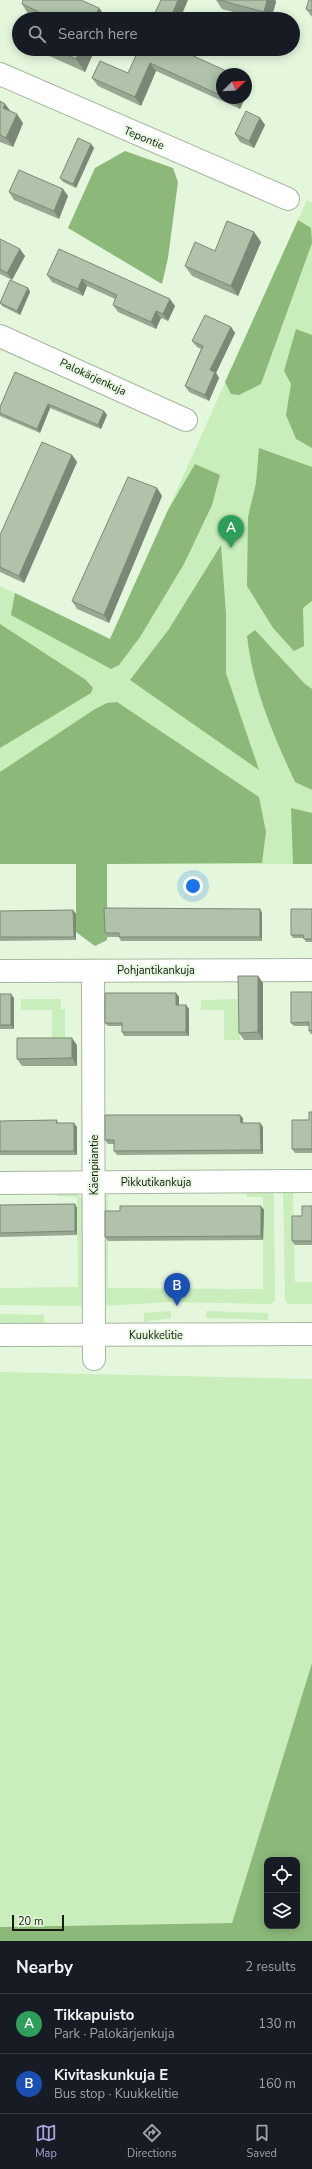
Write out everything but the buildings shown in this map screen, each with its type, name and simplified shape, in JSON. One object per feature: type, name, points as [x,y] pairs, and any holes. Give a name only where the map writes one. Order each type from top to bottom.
[{"type":"street","name":"Tepontie","points":[[0,74],[288,199]]},
{"type":"street","name":"Palokärjenkuja","points":[[0,336],[186,420]]},
{"type":"street","name":"Pohjantikankuja","points":[[0,971],[312,970]]},
{"type":"street","name":"Käenpiiantie","points":[[93,971],[94,1359]]},
{"type":"street","name":"Pikkutikankuja","points":[[0,1183],[312,1181]]},
{"type":"street","name":"Kuukkelitie","points":[[0,1335],[312,1334]]},
{"type":"green space","points":[[125,151],[173,168],[178,182],[168,258],[162,284],[68,228],[95,168]]},
{"type":"green space","points":[[307,200],[312,203],[312,864],[107,864],[107,940],[95,946],[76,932],[76,864],[0,864],[0,586],[110,639]]},
{"type":"green space","points":[[298,220],[311,228],[312,243],[261,384],[239,395],[231,394],[225,382]]},
{"type":"green space","points":[[296,329],[312,335],[312,448],[296,439],[286,415],[291,384],[284,371]]},
{"type":"green space","points":[[259,448],[312,467],[312,601],[303,608],[304,646],[294,651],[273,628],[247,586],[248,517],[256,483]]},
{"type":"green space","points":[[195,464],[220,475],[212,505],[184,564],[140,637],[119,665],[111,669],[11,615],[15,593],[110,639],[168,510]]},
{"type":"green space","points":[[221,545],[226,614],[226,673],[259,770],[130,680],[169,629]]},
{"type":"green space","points":[[0,624],[86,680],[93,688],[91,693],[0,748]]},
{"type":"green space","points":[[255,630],[305,684],[312,689],[312,790],[295,782],[265,711],[254,674],[247,636]]},
{"type":"green space","points":[[117,702],[259,797],[266,832],[262,863],[107,864],[107,940],[95,946],[76,932],[76,864],[0,864],[0,772],[95,709],[107,703]]},
{"type":"green space","points":[[291,808],[312,813],[312,864],[293,864]]},
{"type":"green space","points":[[21,999],[61,999],[61,1009],[65,1009],[65,1042],[52,1042],[52,1010],[21,1010]]},
{"type":"green space","points":[[239,999],[240,1040],[224,1040],[224,1010],[201,1010],[201,1000]]},
{"type":"green space","points":[[274,1189],[275,1300],[271,1304],[170,1302],[103,1306],[102,1196],[106,1192],[108,1196],[108,1288],[263,1289],[263,1197],[246,1197],[247,1192]]},
{"type":"green space","points":[[293,1189],[295,1282],[312,1282],[312,1304],[288,1304],[285,1299],[283,1190]]},
{"type":"green space","points":[[74,1191],[83,1199],[83,1306],[0,1305],[0,1288],[78,1287],[77,1197],[57,1196],[57,1194]]},
{"type":"green space","points":[[171,1311],[171,1318],[144,1322],[144,1313]]},
{"type":"green space","points":[[206,1311],[268,1313],[268,1320],[206,1318]]},
{"type":"green space","points":[[0,1314],[44,1315],[45,1325],[0,1325]]},
{"type":"green space","points":[[0,1372],[312,1379],[312,1663],[232,1923],[0,1927]]},
{"type":"green space","points":[[312,1663],[312,1941],[0,1941],[0,1927],[232,1923]]},
{"type":"place","name":"Tikkapuisto","points":[[231,548]]},
{"type":"place","name":"Kivitaskunkuja E","points":[[177,1306]]}]
